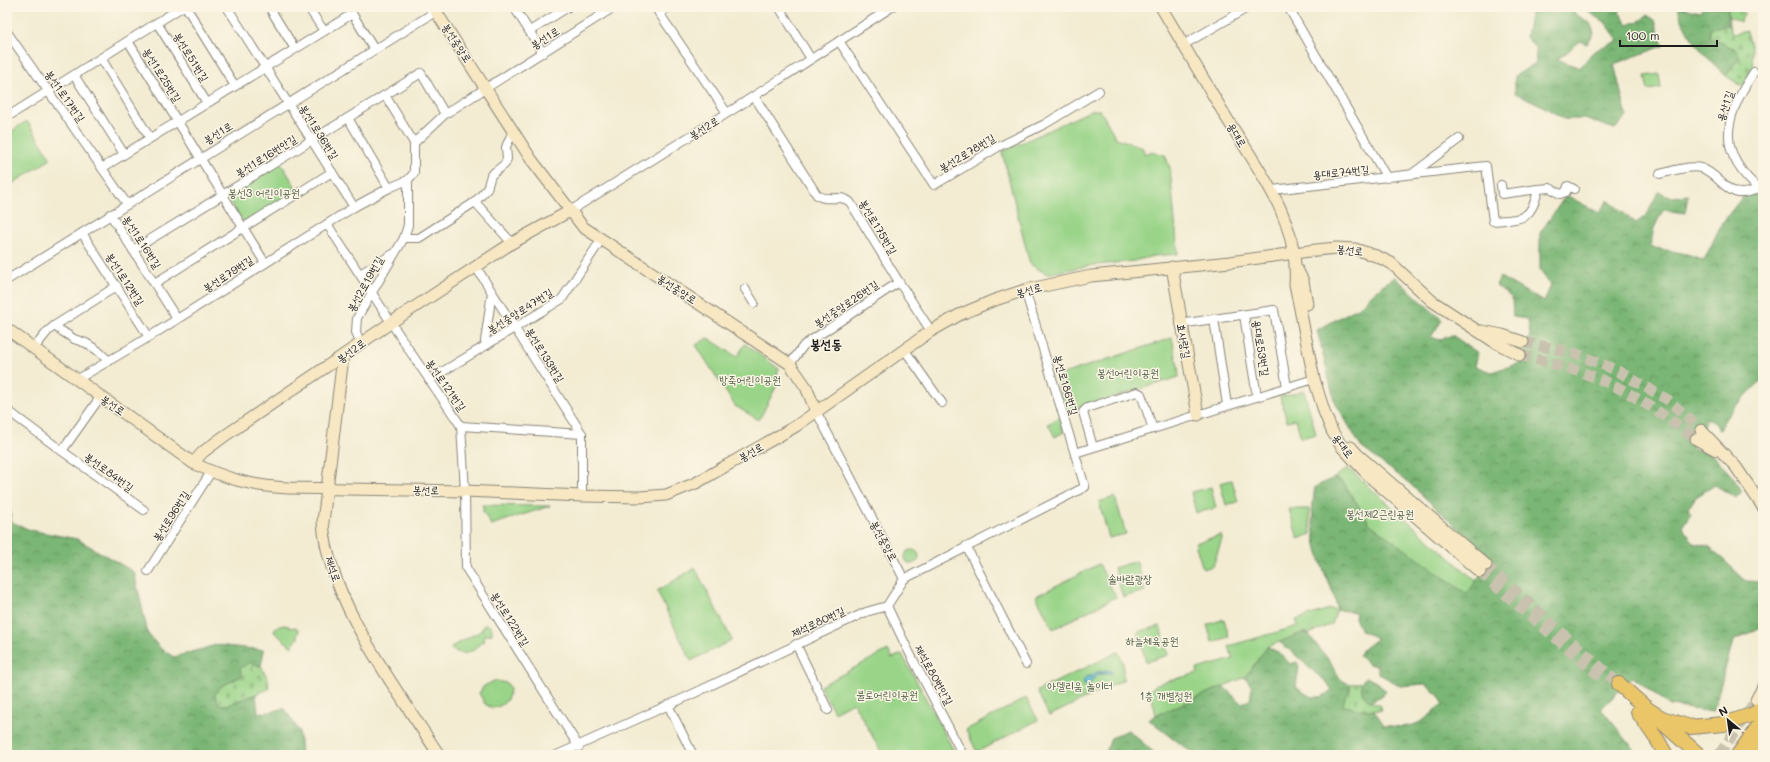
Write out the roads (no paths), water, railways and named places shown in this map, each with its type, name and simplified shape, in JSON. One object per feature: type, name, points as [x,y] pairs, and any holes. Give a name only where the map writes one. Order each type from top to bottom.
[{"type":"highway","points":[[1617,687],[1690,753]]},
{"type":"highway","points":[[1641,710],[1690,727],[1724,724],[1754,714],[1760,704]]},
{"type":"highway","points":[[1641,710],[1666,755]]},
{"type":"highway","points":[[1738,755],[1763,720]]},
{"type":"highway","points":[[1754,755],[1763,742]]},
{"type":"street","points":[[7,117],[182,7]]},
{"type":"street","name":"봉선로51번길","points":[[186,7],[235,86]]},
{"type":"street","name":"봉선1로36번길","points":[[227,7],[354,207]]},
{"type":"street","points":[[269,7],[295,49]]},
{"type":"street","points":[[308,7],[324,31]]},
{"type":"street","points":[[514,7],[543,53]]},
{"type":"street","points":[[530,31],[568,7]]},
{"type":"street","name":"봉선1로","points":[[414,143],[445,114],[614,7]]},
{"type":"street","points":[[669,7],[657,10],[727,113]]},
{"type":"street","points":[[779,7],[811,59]]},
{"type":"street","name":"봉선2로","points":[[193,463],[203,452],[223,437],[343,357],[360,343],[512,243],[570,211],[754,96],[892,7]]},
{"type":"street","name":"용대로","points":[[1162,7],[1247,152],[1272,190],[1287,222],[1296,268],[1295,284],[1314,379],[1332,431],[1354,461],[1412,514],[1483,568],[1358,455],[1338,427],[1329,409],[1322,386],[1303,281],[1296,268]]},
{"type":"street","points":[[1183,45],[1249,7]]},
{"type":"street","points":[[1288,7],[1387,178]]},
{"type":"street","name":"봉선1로","points":[[7,280],[437,8]]},
{"type":"street","name":"봉선중앙로","points":[[437,8],[531,159],[583,227],[790,364],[806,387],[816,411],[904,579]]},
{"type":"street","points":[[102,168],[324,31],[350,10],[374,49]]},
{"type":"street","name":"봉선로51번길","points":[[157,23],[207,103]]},
{"type":"street","name":"봉선1로17번길","points":[[8,36],[127,204]]},
{"type":"street","name":"봉선1로25번길","points":[[128,41],[265,263]]},
{"type":"street","name":"봉선2로78번길","points":[[839,41],[934,185],[998,147],[1045,124],[1099,91]]},
{"type":"street","points":[[101,58],[148,139]]},
{"type":"street","name":"용산1길","points":[[1754,72],[1742,89],[1732,114],[1728,136],[1729,146],[1736,163],[1744,175],[1761,190]]},
{"type":"street","name":"봉선1로16번안길","points":[[133,250],[421,73],[445,114]]},
{"type":"street","points":[[74,75],[124,154]]},
{"type":"street","points":[[385,95],[414,143]]},
{"type":"street","name":"봉선로175번길","points":[[754,96],[815,192],[822,198],[844,198],[850,202],[931,331]]},
{"type":"street","points":[[348,118],[389,188]]},
{"type":"street","points":[[404,238],[419,238],[475,202],[487,190],[491,175],[505,164],[507,160],[506,147],[513,131]]},
{"type":"street","points":[[1411,175],[1459,139]]},
{"type":"street","name":"봉선2로19번길","points":[[360,343],[356,332],[357,318],[362,306],[372,293],[404,238],[408,225],[408,180],[414,173],[414,143]]},
{"type":"street","name":"용대로74번길","points":[[1272,190],[1486,166],[1493,221],[1521,219],[1531,211],[1536,200],[1538,189]]},
{"type":"street","name":"용산1길","points":[[1660,174],[1677,169],[1698,168],[1706,171],[1728,189],[1736,192],[1750,193],[1761,190]]},
{"type":"street","name":"봉선1로36번길","points":[[244,228],[332,172]]},
{"type":"street","name":"봉선로79번길","points":[[78,379],[149,337],[354,207],[389,188],[408,180]]},
{"type":"street","points":[[1501,185],[1502,194],[1550,188],[1560,194],[1566,192],[1568,186],[1574,189]]},
{"type":"street","points":[[475,202],[512,243]]},
{"type":"street","name":"봉선1로16번길","points":[[110,214],[177,319]]},
{"type":"street","name":"봉선로121번길","points":[[327,224],[429,380],[461,426],[465,491]]},
{"type":"street","name":"봉선1로16번길","points":[[155,283],[244,228]]},
{"type":"street","name":"봉선1로12번길","points":[[82,233],[149,337]]},
{"type":"street","name":"봉선중앙로47번길","points":[[429,380],[562,298],[601,240]]},
{"type":"street","name":"봉선로","points":[[7,328],[193,463],[211,472],[244,483],[262,487],[465,491],[582,496],[658,496],[680,490],[796,426],[931,331],[976,308],[1025,290],[1091,276],[1230,262],[1337,248],[1355,248],[1392,263],[1432,301],[1493,341],[1520,355]]},
{"type":"street","points":[[360,274],[394,254]]},
{"type":"street","name":"봉선로133번길","points":[[476,267],[582,434]]},
{"type":"street","name":"효사랑길","points":[[1172,267],[1180,324],[1198,415]]},
{"type":"street","name":"봉선중앙로26번길","points":[[790,364],[804,345],[899,282]]},
{"type":"street","points":[[34,348],[48,330],[116,286]]},
{"type":"street","points":[[745,289],[754,303]]},
{"type":"street","name":"봉선로186번길","points":[[966,546],[1085,487],[1025,290]]},
{"type":"street","points":[[487,345],[485,341],[492,292]]},
{"type":"street","name":"용대로53번길","points":[[1257,396],[1244,315],[1274,310],[1287,387]]},
{"type":"street","points":[[1180,324],[1244,315]]},
{"type":"street","points":[[1214,319],[1227,405]]},
{"type":"street","points":[[54,326],[74,339],[86,343],[97,350],[109,361]]},
{"type":"street","points":[[1478,330],[1502,335],[1523,342]]},
{"type":"street","points":[[904,349],[942,403]]},
{"type":"street","name":"제석로","points":[[343,357],[326,489],[323,522],[324,539],[329,559],[347,605],[384,670],[438,755]]},
{"type":"street","name":"용대로53번길","points":[[1075,453],[1314,379]]},
{"type":"street","points":[[1093,447],[1083,412],[1087,408],[1137,392],[1141,394],[1153,429]]},
{"type":"street","points":[[62,451],[101,396]]},
{"type":"street","name":"봉선로84번길","points":[[7,410],[144,510]]},
{"type":"street","points":[[461,426],[582,434],[582,496]]},
{"type":"street","points":[[1698,434],[1722,453],[1736,467],[1763,507]]},
{"type":"street","name":"봉선로96번길","points":[[148,571],[211,472]]},
{"type":"street","name":"봉선로122번길","points":[[465,491],[466,568],[579,747]]},
{"type":"street","points":[[887,606],[904,579],[966,546],[1026,664]]},
{"type":"street","name":"제석로80번길","points":[[558,755],[579,747],[668,706],[866,612],[887,606]]},
{"type":"street","name":"제석로80번안길","points":[[887,606],[906,646],[964,755]]},
{"type":"street","points":[[796,644],[828,710]]},
{"type":"street","points":[[1760,704],[1763,687]]},
{"type":"street","points":[[668,706],[693,755]]},
{"type":"water","points":[[1109,670],[1112,672],[1111,674],[1097,674],[1088,686],[1084,685],[1083,681],[1086,677],[1099,671],[1103,672]]},
{"type":"tunnel","points":[[1523,342],[1577,354],[1618,371],[1668,400],[1701,430]]},
{"type":"tunnel","points":[[1520,355],[1579,371],[1613,385],[1645,403],[1696,439]]},
{"type":"tunnel","points":[[1486,565],[1619,684]]},
{"type":"tunnel","points":[[1480,572],[1605,681]]},
{"type":"tunnel","points":[[1719,755],[1756,700]]},
{"type":"district","name":"봉선동","points":[[826,344]]},
{"type":"park label","name":"봉선3 어린이공원","points":[[264,193]]},
{"type":"park label","name":"봉선어린이공원","points":[[1128,373]]},
{"type":"park label","name":"방죽어린이공원","points":[[750,380]]},
{"type":"park label","name":"봉선제2근린공원","points":[[1380,514]]},
{"type":"park label","name":"솔바람광장","points":[[1130,579]]},
{"type":"park label","name":"하늘체육공원","points":[[1152,641]]},
{"type":"park label","name":"아델리움 놀이터","points":[[1080,686]]},
{"type":"park label","name":"불로어린이공원","points":[[887,695]]},
{"type":"park label","name":"1층 개별정원","points":[[1166,696]]}]
